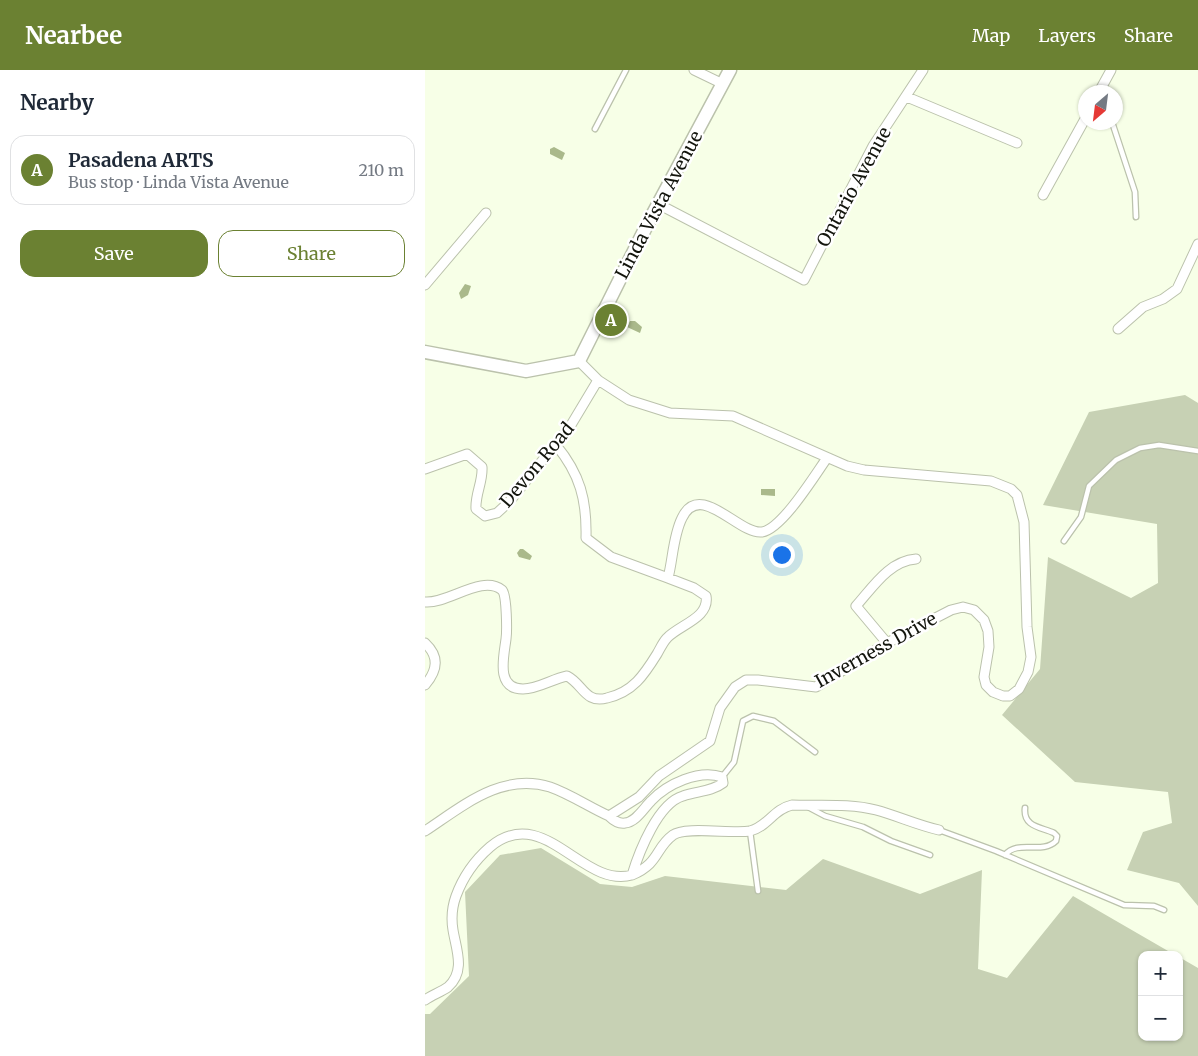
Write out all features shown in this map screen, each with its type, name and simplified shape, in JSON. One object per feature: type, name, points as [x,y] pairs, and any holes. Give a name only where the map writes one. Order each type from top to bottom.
[{"type":"main road","name":"Linda Vista Avenue","points":[[579,361],[730,70]]},
{"type":"main road","points":[[425,352],[526,371],[579,361]]},
{"type":"street","points":[[695,70],[723,84]]},
{"type":"street","name":"Ontario Avenue","points":[[659,205],[804,280],[873,146],[923,70]]},
{"type":"street","points":[[1104,85],[1111,70]]},
{"type":"street","points":[[907,97],[1017,143]]},
{"type":"street","points":[[1043,195],[1078,130]]},
{"type":"street","points":[[425,285],[486,213]]},
{"type":"street","points":[[1119,330],[1143,307],[1163,299],[1177,289],[1198,244]]},
{"type":"street","name":"Inverness Drive","points":[[579,361],[598,380],[629,400],[670,413],[733,416],[827,458],[864,470],[991,481],[1011,489],[1017,495],[1024,522],[1027,627],[1031,657],[1027,672],[1019,689],[1010,696],[1003,696],[993,692],[986,685],[984,677],[989,647],[988,631],[984,620],[974,610],[963,607],[951,610],[887,644],[816,687],[746,680],[735,687],[720,708],[710,741],[659,776],[639,797],[609,816]]},
{"type":"street","name":"Devon Road","points":[[425,469],[467,454],[482,467],[483,480],[475,496],[476,509],[485,516],[497,513],[509,502],[556,445],[580,411],[598,380]]},
{"type":"street","points":[[425,602],[432,603],[477,586],[491,586],[502,590],[506,597],[506,638],[502,671],[507,681],[513,687],[522,689],[567,676],[575,680],[589,698],[607,698],[642,679],[667,638],[703,611],[707,603],[706,596],[700,592],[669,576],[611,557],[586,538],[586,512],[579,481],[572,464],[556,445]]},
{"type":"street","points":[[669,576],[682,519],[688,510],[697,505],[708,507],[751,530],[761,532],[775,526],[811,482],[827,458]]},
{"type":"street","points":[[887,644],[857,606],[893,566],[906,560],[916,559]]},
{"type":"street","points":[[425,644],[430,648],[435,663],[435,672],[425,685]]},
{"type":"street","points":[[425,831],[486,791],[519,784],[539,784],[552,788],[609,816],[615,822],[625,824],[632,821],[660,792],[672,784],[707,775],[722,776],[723,783],[715,789],[681,796],[671,802],[646,839],[632,875]]},
{"type":"street","points":[[425,1000],[449,986],[456,975],[459,963],[453,930],[453,905],[460,886],[481,854],[493,844],[515,835],[539,836],[602,873],[620,878],[646,869],[666,842],[679,832],[750,831],[769,820],[783,807],[859,807],[877,810],[914,825],[939,830]]},
{"type":"lane","points":[[595,129],[625,70]]},
{"type":"lane","points":[[1115,130],[1135,192],[1136,217]]},
{"type":"lane","points":[[1064,541],[1081,517],[1089,486],[1115,460],[1140,448],[1159,445],[1198,451]]},
{"type":"lane","points":[[722,776],[734,762],[743,721],[753,716],[774,721],[815,752]]},
{"type":"lane","points":[[805,806],[825,816],[863,827],[891,841],[929,855]]},
{"type":"lane","points":[[1005,855],[1015,848],[1048,847],[1056,841],[1057,836],[1054,832],[1031,824],[1026,818],[1025,808]]},
{"type":"lane","points":[[939,830],[1005,855],[1124,905],[1154,906],[1164,910]]},
{"type":"lane","points":[[750,831],[759,891]]},
{"type":"shaded area","points":[[554,147],[565,153],[562,160],[550,154],[550,149]]},
{"type":"shaded area","points":[[465,284],[471,286],[468,295],[461,299],[459,293]]},
{"type":"shaded area","points":[[630,321],[635,321],[642,327],[640,333],[627,327]]},
{"type":"shaded area","points":[[1185,395],[1198,403],[1198,906],[1179,883],[1127,870],[1143,832],[1172,823],[1168,792],[1075,782],[1002,715],[1040,669],[1048,557],[1131,598],[1158,583],[1157,524],[1043,505],[1089,412]]},
{"type":"shaded area","points":[[761,489],[775,489],[775,496],[761,495]]},
{"type":"shaded area","points":[[520,549],[523,549],[532,556],[530,560],[519,557],[517,553]]},
{"type":"shaded area","points":[[541,848],[600,884],[632,887],[665,876],[786,890],[823,859],[920,894],[982,870],[978,969],[1007,978],[1073,896],[1168,951],[1138,951],[1138,1041],[1183,1041],[1183,959],[1198,968],[1198,1056],[425,1056],[425,1014],[430,1014],[469,976],[465,892],[500,855]]},
{"type":"place","name":"Pasadena ARTS","points":[[611,320]]}]
